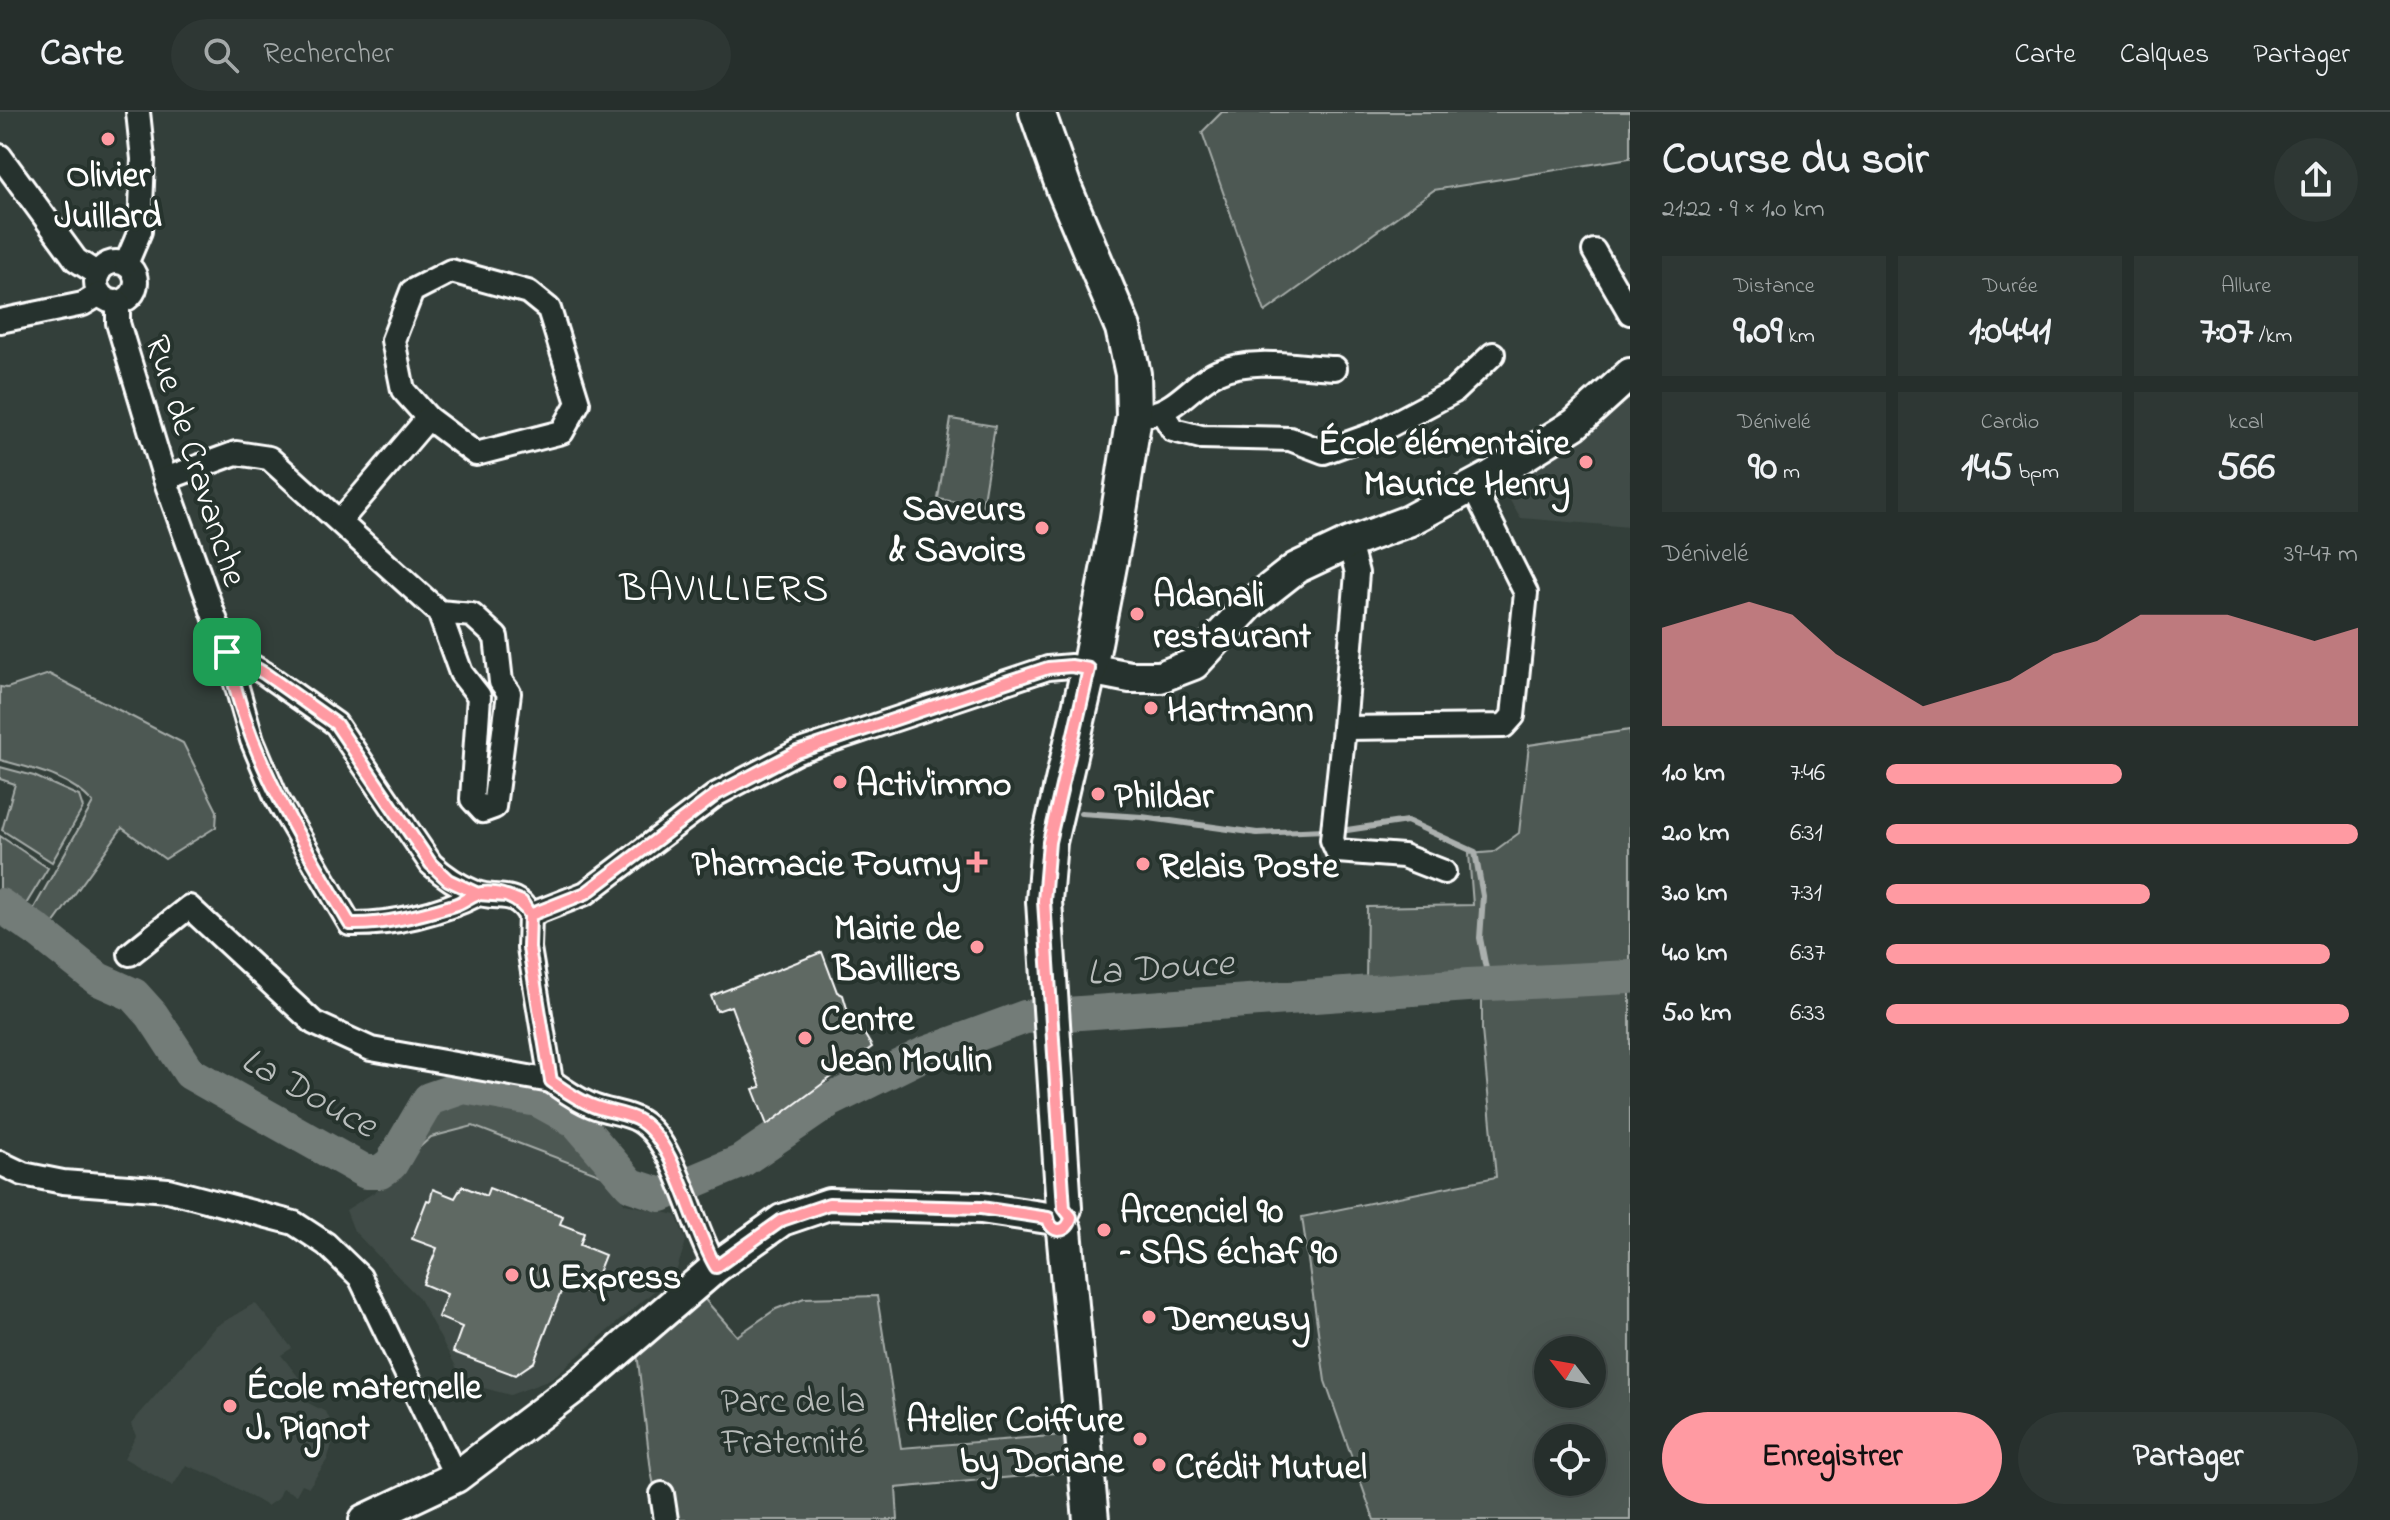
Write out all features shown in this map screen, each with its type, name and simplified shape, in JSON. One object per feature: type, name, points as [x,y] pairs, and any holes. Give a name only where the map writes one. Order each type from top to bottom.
[{"type":"main road","points":[[1037,112],[1064,188],[1123,328],[1133,374],[1148,414],[1117,524],[1089,669],[1049,842],[1044,901],[1059,1219],[1091,1520]]},
{"type":"street","points":[[126,264],[140,231],[143,159],[138,112]]},
{"type":"street","points":[[0,156],[76,260],[105,290],[129,297],[136,286],[134,273],[126,264],[113,262],[105,290],[83,304],[0,321]]},
{"type":"street","points":[[1594,251],[1630,313]]},
{"type":"street","points":[[451,271],[528,292],[549,309],[578,403],[562,432],[476,454],[428,418],[403,390],[393,340],[412,291],[451,271]]},
{"type":"street","name":"Rue de Cravanche","points":[[105,290],[118,323],[165,479],[227,652],[252,740],[276,797],[350,924],[370,925],[457,905],[478,894]]},
{"type":"street","points":[[1335,368],[1245,366],[1217,372],[1148,414],[1173,430],[1201,437],[1290,439],[1324,452],[1374,434],[1453,392],[1493,354]]},
{"type":"street","points":[[530,915],[586,893],[717,794],[797,752],[1048,668],[1071,666],[1130,677],[1160,677],[1194,664],[1262,594],[1296,568],[1349,543],[1408,521],[1473,487],[1575,424],[1630,374]]},
{"type":"street","points":[[340,521],[428,418]]},
{"type":"street","points":[[165,479],[236,453],[269,458],[439,612],[461,673],[479,696],[472,799],[483,811],[494,807],[509,693],[501,682],[496,637],[472,615],[439,612]]},
{"type":"street","points":[[1344,728],[1504,726],[1513,716],[1526,593],[1473,487]]},
{"type":"street","points":[[1349,543],[1357,573],[1332,840],[1337,851],[1403,856],[1444,872]]},
{"type":"street","points":[[227,652],[264,673],[336,724],[431,864],[448,880],[478,894],[507,896],[522,902],[530,915],[529,948],[551,1081]]},
{"type":"street","points":[[130,954],[189,907],[314,1023],[371,1049],[551,1081],[594,1107],[639,1120],[657,1135],[689,1204],[702,1244],[716,1267]]},
{"type":"street","points":[[0,1163],[23,1174],[63,1182],[168,1190],[294,1223],[326,1244],[360,1277],[456,1477]]},
{"type":"street","points":[[365,1520],[456,1477],[587,1378],[716,1267],[782,1220],[829,1204],[981,1208],[1059,1219]]},
{"type":"street","points":[[662,1494],[666,1520]]},
{"type":"shaded area","name":"École élémentaire Maurice Henry","points":[[1630,395],[1630,527],[1521,518],[1500,485],[1582,438]]},
{"type":"shaded area","points":[[473,1126],[604,1176],[625,1204],[676,1215],[686,1241],[676,1272],[550,1380],[510,1395],[465,1383],[418,1297],[354,1231],[346,1210],[394,1180],[402,1163],[431,1137]]},
{"type":"shaded area","name":"École maternelle J. Pignot","points":[[255,1303],[292,1348],[281,1355],[307,1388],[302,1400],[326,1412],[336,1432],[327,1460],[309,1487],[302,1484],[296,1495],[282,1488],[277,1499],[267,1506],[219,1478],[186,1465],[173,1486],[124,1458],[136,1436],[131,1424],[215,1327]]},
{"type":"green space","points":[[1222,112],[1630,112],[1630,158],[1434,190],[1265,312],[1202,132]]},
{"type":"green space","points":[[951,419],[995,426],[982,506],[938,499]]},
{"type":"green space","points":[[49,674],[183,743],[217,811],[216,827],[165,859],[122,828],[48,931],[29,917],[93,803],[62,780],[0,760],[0,687],[7,688]]},
{"type":"green space","points":[[1630,730],[1630,1520],[1374,1520],[1325,1381],[1302,1217],[1496,1177],[1482,1030],[1482,972],[1366,984],[1367,907],[1473,905],[1469,854],[1493,852],[1519,833],[1529,745]]},
{"type":"green space","points":[[0,767],[34,776],[79,796],[83,808],[52,862],[2,830],[15,784],[0,779]]},
{"type":"green space","points":[[0,836],[48,868],[20,914],[0,901]]},
{"type":"green space","points":[[458,1096],[525,1105],[558,1119],[589,1145],[606,1166],[604,1176],[473,1126],[431,1137],[402,1163],[428,1112]]},
{"type":"green space","name":"Parc de la Fraternité","points":[[701,1295],[737,1336],[776,1309],[804,1298],[877,1296],[901,1448],[1064,1435],[1066,1472],[896,1488],[898,1520],[661,1520],[651,1471],[637,1352]]},
{"type":"building","name":"Centre Jean Moulin","points":[[822,952],[837,992],[843,995],[851,1022],[856,1020],[872,1047],[767,1125],[753,1089],[761,1087],[731,1006],[717,1011],[711,996]]},
{"type":"building","name":"U Express","points":[[462,1186],[486,1196],[489,1188],[563,1216],[560,1224],[584,1233],[580,1245],[605,1255],[590,1293],[564,1284],[534,1362],[515,1375],[453,1352],[462,1327],[438,1317],[447,1294],[423,1284],[437,1248],[412,1239],[427,1200],[430,1201],[433,1189],[455,1198]]},
{"type":"waterway","points":[[1081,813],[1142,817],[1257,833],[1325,830]]},
{"type":"waterway","points":[[1347,830],[1407,821],[1475,852],[1483,896],[1480,938],[1489,984]]},
{"type":"waterway","name":"La Douce","points":[[0,905],[98,979],[134,995],[152,1015],[190,1073],[366,1172],[380,1172],[391,1164],[429,1099],[464,1087],[538,1100],[576,1121],[631,1185],[661,1195],[740,1162],[829,1101],[924,1054],[1025,1017],[1468,985],[1630,977]]},
{"type":"place","name":"Olivier Juillard","points":[[108,139]]},
{"type":"place","name":"École élémentaire Maurice Henry","points":[[1586,462]]},
{"type":"place","name":"Saveurs & Savoirs","points":[[1042,528]]},
{"type":"place","name":"Adanali restaurant","points":[[1137,614]]},
{"type":"place","name":"Hartmann","points":[[1151,708]]},
{"type":"place","name":"Activ'immo","points":[[840,782]]},
{"type":"place","name":"Phildar","points":[[1098,794]]},
{"type":"place","name":"Pharmacie Fourny","points":[[977,862]]},
{"type":"place","name":"Relais Poste","points":[[1143,864]]},
{"type":"place","name":"Mairie de Bavilliers","points":[[977,947]]},
{"type":"place","name":"Centre Jean Moulin","points":[[805,1038]]},
{"type":"place","name":"Arcenciel 90 – SAS échaf 90","points":[[1104,1230]]},
{"type":"place","name":"U Express","points":[[512,1275]]},
{"type":"place","name":"Demeusy","points":[[1149,1317]]},
{"type":"place","name":"École maternelle J. Pignot","points":[[230,1406]]},
{"type":"place","name":"Atelier Coiffure by Doriane","points":[[1140,1439]]},
{"type":"place","name":"Crédit Mutuel","points":[[1159,1465]]},
{"type":"district","name":"BAVILLIERS","points":[[725,586]]},
{"type":"route","points":[[227,652],[252,740],[276,797],[350,924],[370,925],[457,905],[478,894],[507,896],[522,902],[530,915],[586,893],[641,855],[717,794],[797,752],[1048,668],[1071,666],[1089,669],[1049,842],[1044,901],[1064,1208],[1071,1217],[1068,1228],[1060,1231],[1053,1229],[1048,1218],[981,1208],[829,1204],[782,1220],[716,1267],[702,1244],[695,1218],[657,1135],[639,1120],[594,1107],[551,1081],[529,948],[530,915],[522,902],[507,896],[478,894],[448,880],[431,864],[336,724],[264,673],[227,652]]}]
